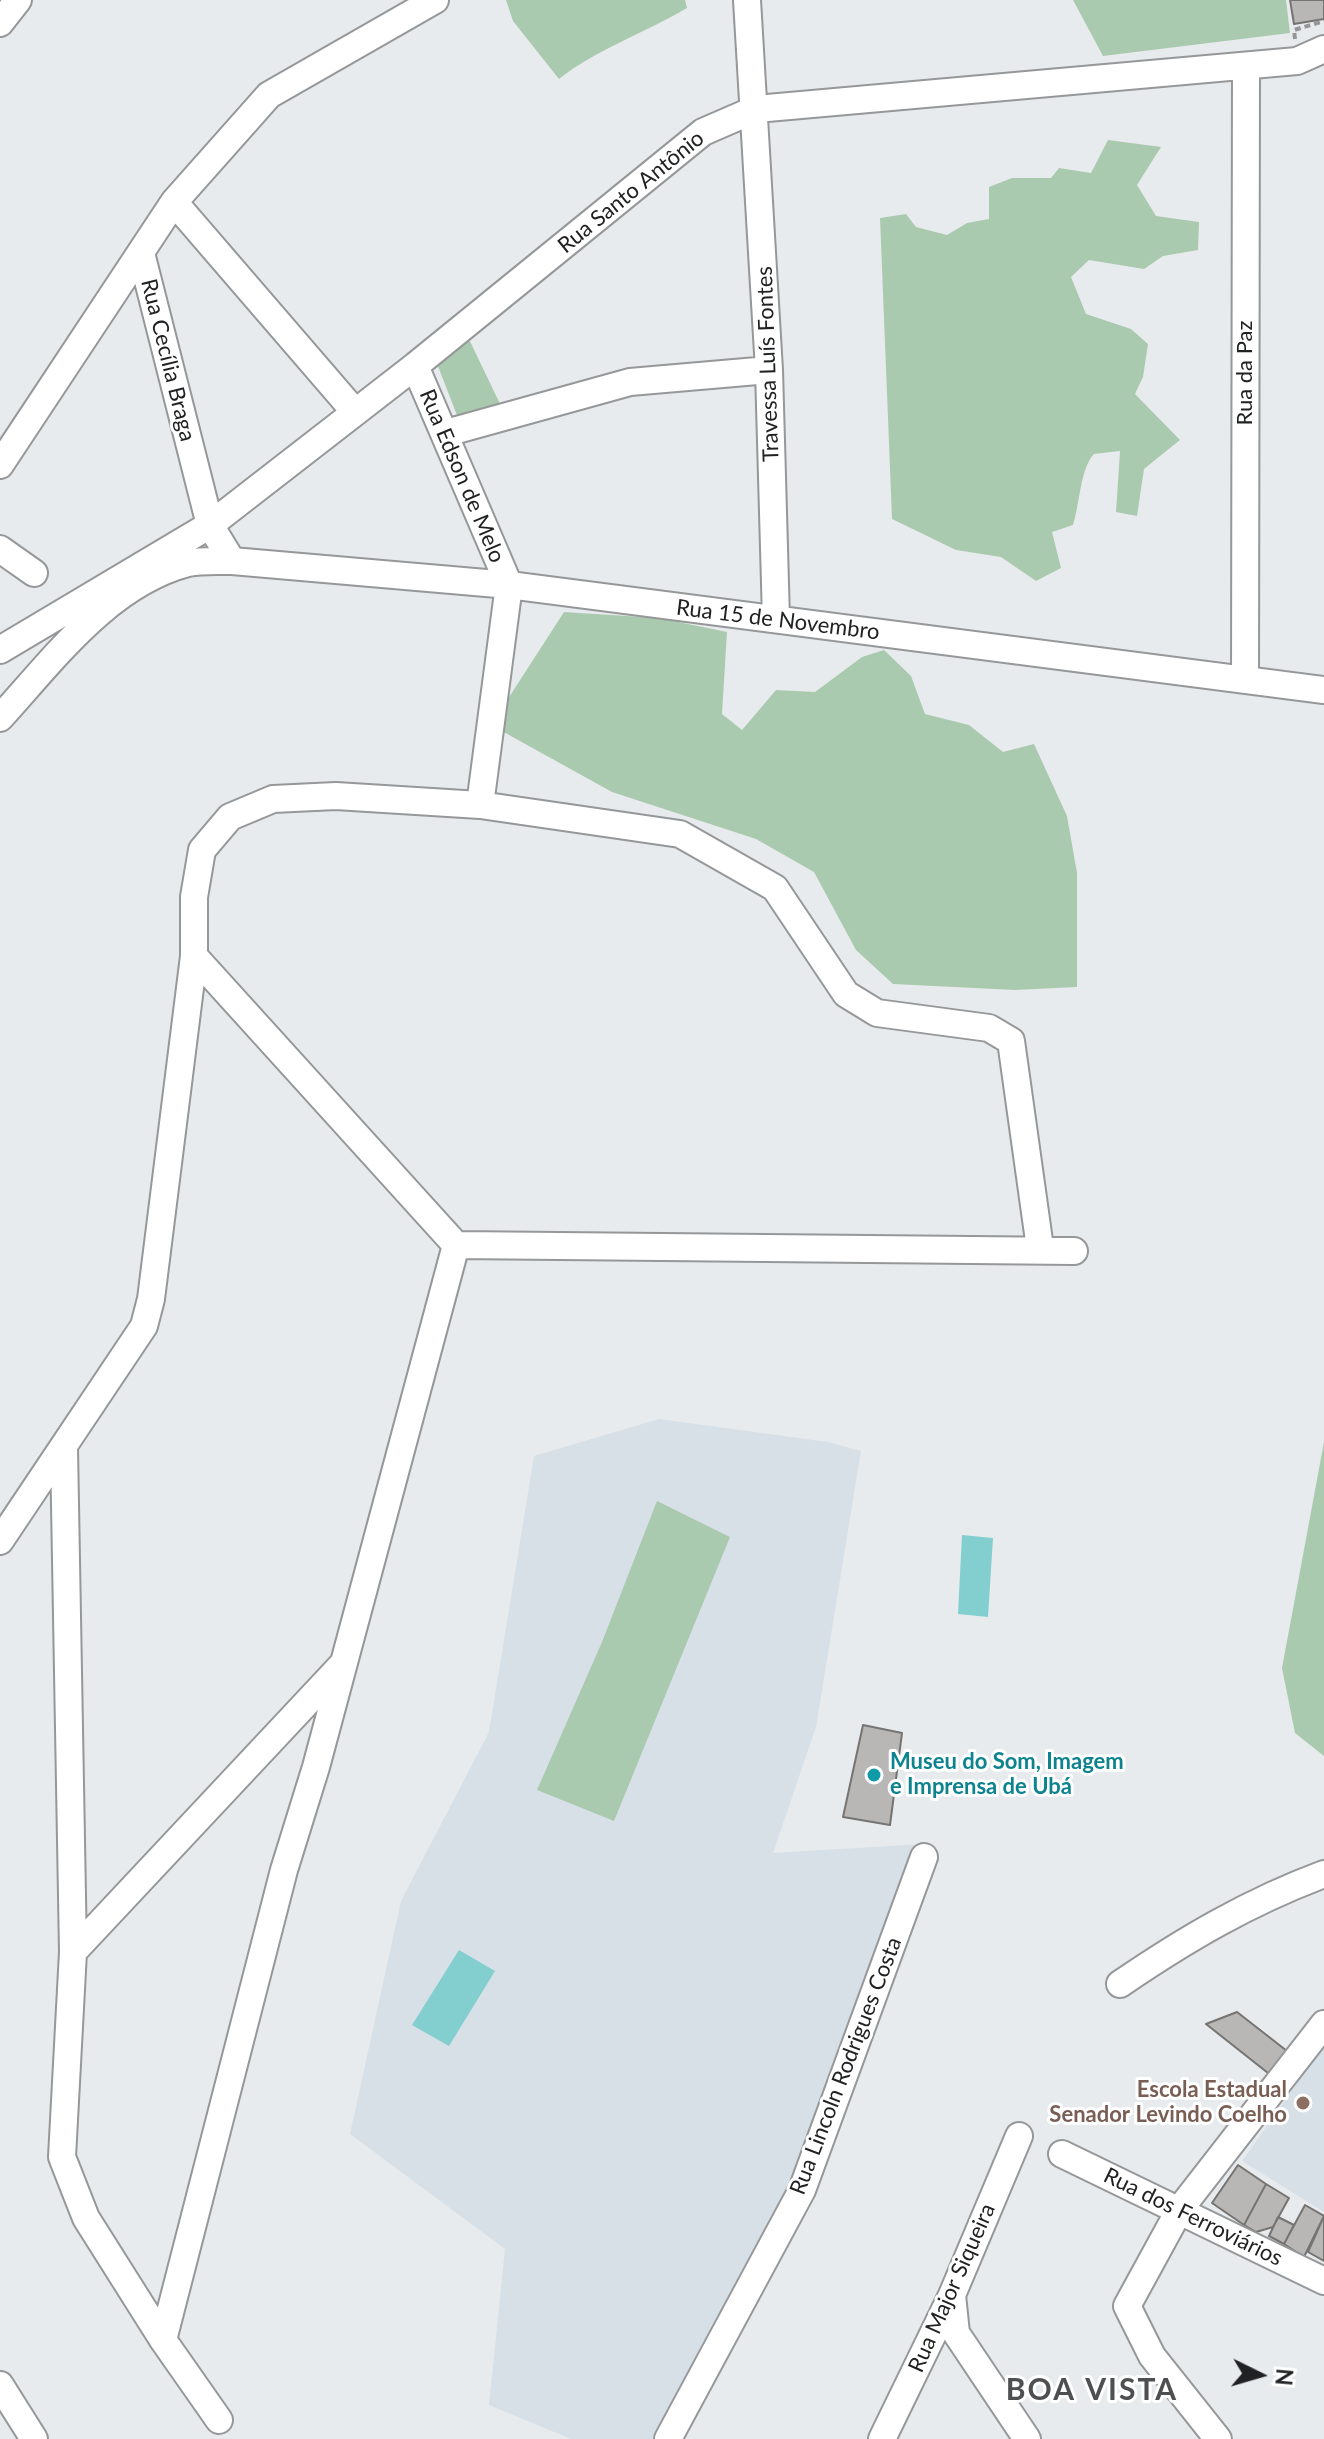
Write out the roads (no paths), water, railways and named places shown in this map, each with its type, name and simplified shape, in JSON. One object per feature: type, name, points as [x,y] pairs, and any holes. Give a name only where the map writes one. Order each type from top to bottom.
[{"type":"street","points":[[0,23],[18,0]]},
{"type":"street","name":"Rua Cecília Braga","points":[[210,525],[141,253],[174,202],[269,95],[435,0]]},
{"type":"street","name":"Travessa Luís Fontes","points":[[747,0],[756,109],[769,370],[776,619]]},
{"type":"street","name":"Rua Santo Antônio","points":[[0,650],[210,525],[415,366],[703,132],[756,109],[1297,61],[1324,49]]},
{"type":"street","name":"Rua da Paz","points":[[1245,680],[1246,66]]},
{"type":"street","points":[[174,202],[355,412]]},
{"type":"street","points":[[0,465],[141,253]]},
{"type":"street","name":"Rua Edson de Melo","points":[[415,366],[509,585]]},
{"type":"street","points":[[446,433],[630,382],[769,370]]},
{"type":"street","points":[[210,525],[232,561]]},
{"type":"street","points":[[0,549],[34,573]]},
{"type":"street","name":"Rua 15 de Novembro","points":[[0,718],[91,619],[136,587],[189,563],[232,561],[509,585],[1324,690]]},
{"type":"street","points":[[480,805],[509,585]]},
{"type":"street","points":[[0,1541],[144,1326],[151,1299],[194,956],[194,897],[202,850],[230,817],[273,799],[336,796],[480,805],[680,834],[775,888],[846,994],[877,1013],[989,1028],[1011,1041],[1040,1248]]},
{"type":"street","points":[[194,956],[456,1245],[1040,1248],[1074,1251]]},
{"type":"street","points":[[163,2340],[284,1870],[344,1662],[456,1245]]},
{"type":"street","points":[[64,1448],[73,1952],[62,2157],[86,2218],[163,2340],[219,2420]]},
{"type":"street","points":[[73,1952],[344,1662]]},
{"type":"street","name":"Rua Lincoln Rodrigues Costa","points":[[668,2439],[802,2190],[924,1857]]},
{"type":"street","points":[[1120,1984],[1193,1934],[1264,1897],[1324,1874]]},
{"type":"street","points":[[1218,2439],[1152,2356],[1127,2306],[1180,2209],[1324,2024]]},
{"type":"street","name":"Rua Major Siqueira","points":[[882,2439],[952,2295],[1019,2136]]},
{"type":"street","name":"Rua dos Ferroviários","points":[[1062,2154],[1324,2281]]},
{"type":"street","points":[[952,2295],[956,2333],[1027,2439]]},
{"type":"street","points":[[0,2385],[34,2439]]},
{"type":"water","points":[[962,1535],[993,1538],[988,1617],[958,1614]]},
{"type":"water","points":[[459,1950],[495,1971],[449,2046],[412,2025]]},
{"type":"place","name":"Museu do Som, Imagem e Imprensa de Ubá","points":[[874,1775]]},
{"type":"place","name":"Escola Estadual Senador Levindo Coelho","points":[[1303,2103]]},
{"type":"district","name":"BOA VISTA","points":[[1092,2390]]}]
